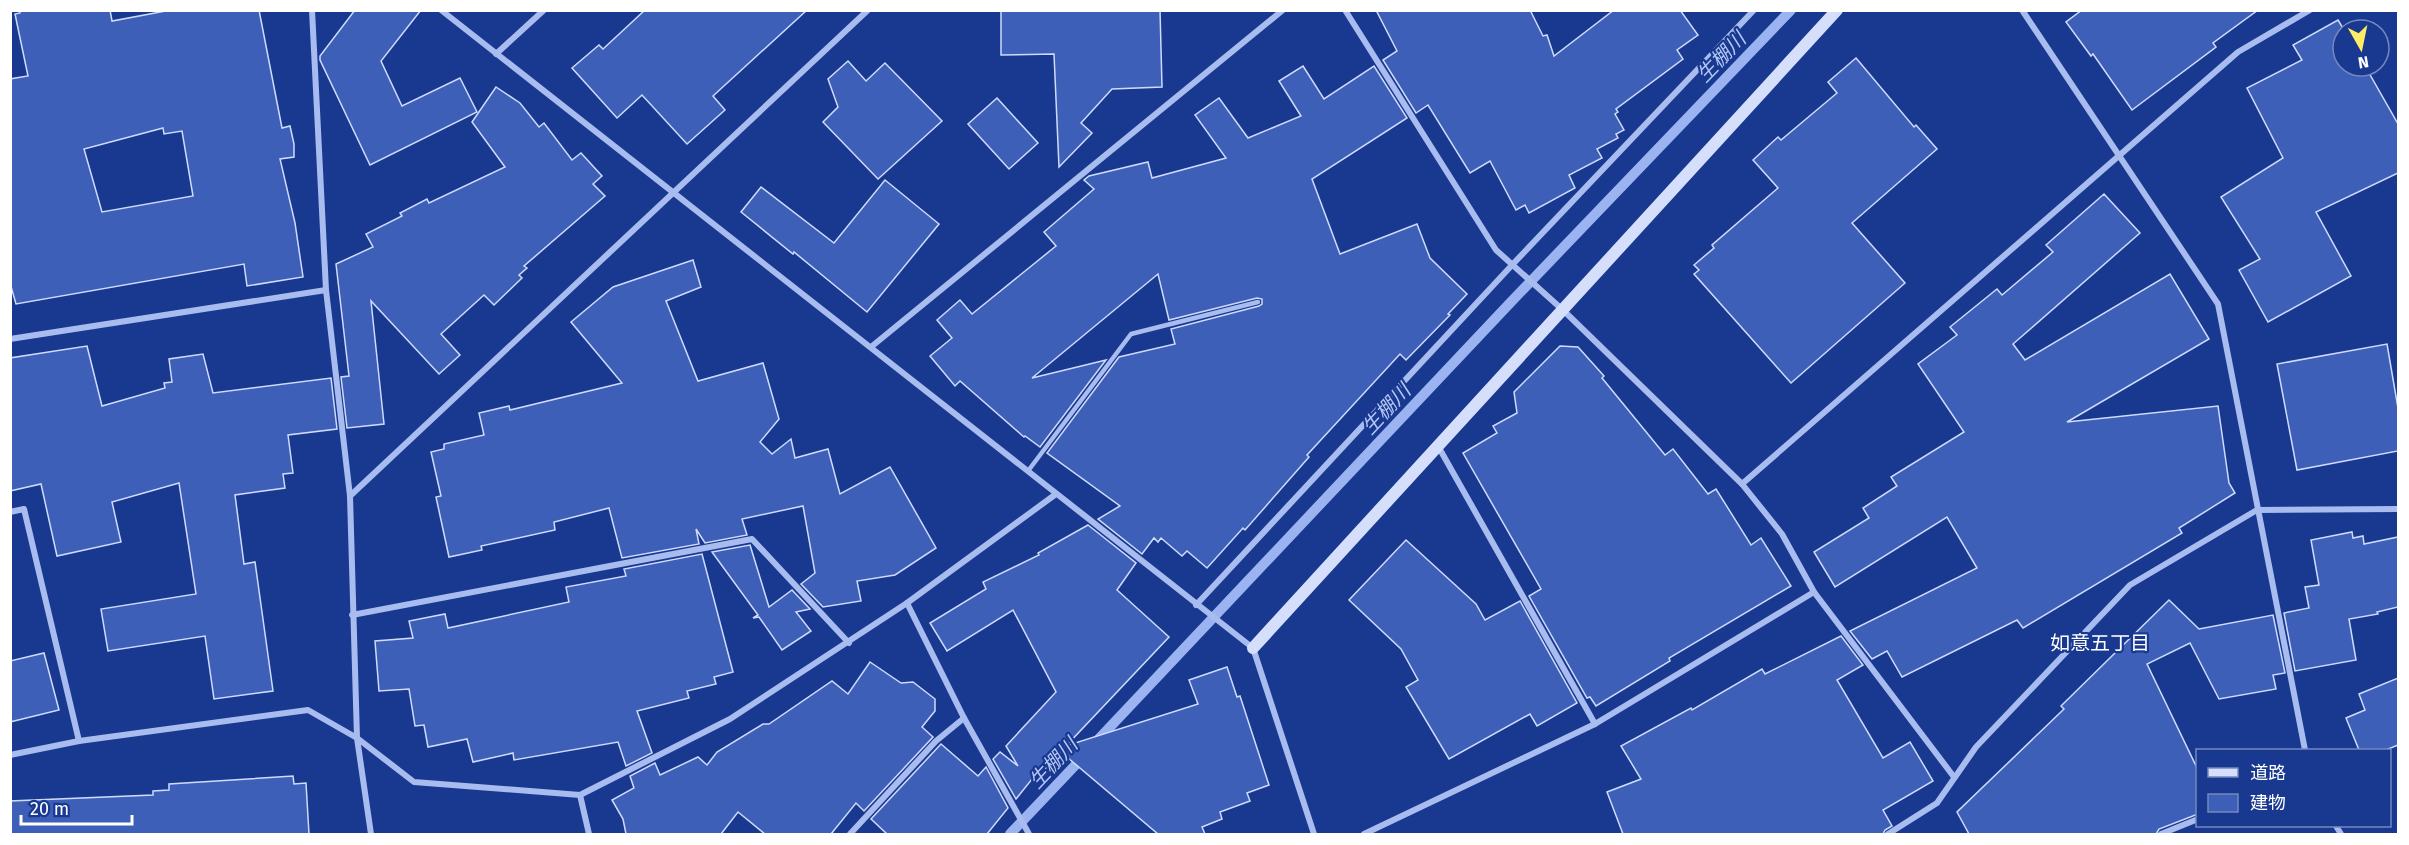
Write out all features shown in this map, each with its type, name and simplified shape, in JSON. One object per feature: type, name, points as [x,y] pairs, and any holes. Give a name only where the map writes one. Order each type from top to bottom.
[{"type":"street","points":[[312,10],[326,290],[350,496],[357,738],[371,834]]},
{"type":"street","points":[[441,10],[1253,648],[1314,834]]},
{"type":"street","points":[[496,54],[544,10]]},
{"type":"street","points":[[350,496],[868,10]]},
{"type":"street","points":[[871,347],[1282,10]]},
{"type":"street","points":[[1345,10],[1496,250],[1564,311],[1742,484],[1782,534],[1814,592],[1954,777]]},
{"type":"street","points":[[1196,605],[1513,264],[1754,10]]},
{"type":"street","points":[[1253,648],[1564,311],[1837,10]]},
{"type":"street","points":[[2022,10],[2218,304],[2305,749]]},
{"type":"street","points":[[1742,484],[2238,52],[2310,10]]},
{"type":"street","points":[[10,339],[326,290]]},
{"type":"street","points":[[1438,446],[1594,724]]},
{"type":"street","points":[[10,755],[79,741],[308,710],[357,738],[414,782],[580,795],[730,719],[907,603],[1056,494]]},
{"type":"street","points":[[10,512],[24,509],[79,741]]},
{"type":"street","points":[[1888,834],[1937,803],[1976,747],[2130,585],[2257,510],[2398,509]]},
{"type":"street","points":[[352,615],[752,538],[849,643]]},
{"type":"street","points":[[1364,834],[1594,724],[1814,592]]},
{"type":"street","points":[[907,603],[964,718],[1029,834]]},
{"type":"street","points":[[850,834],[936,741],[964,718]]},
{"type":"street","points":[[580,795],[589,834]]},
{"type":"street","points":[[2161,834],[2196,820]]},
{"type":"lane","points":[[1028,471],[1131,334],[1258,302]]},
{"type":"building","points":[[20,10],[110,10],[112,21],[171,10],[259,10],[282,128],[290,126],[294,144],[294,157],[280,159],[295,223],[303,277],[247,286],[244,264],[16,304],[10,283],[10,79],[28,76],[15,14],[20,13]],"holes":[[[163,128],[164,134],[182,131],[193,196],[102,212],[84,149]]]},
{"type":"building","points":[[355,10],[421,10],[381,61],[402,106],[460,78],[477,112],[370,165],[320,60],[320,56]]},
{"type":"building","points":[[645,10],[807,10],[713,96],[725,110],[687,144],[642,95],[617,118],[572,68],[599,45],[603,49]]},
{"type":"building","points":[[1001,10],[1160,10],[1162,87],[1112,89],[1081,123],[1092,133],[1059,167],[1054,54],[1001,55]]},
{"type":"building","points":[[1376,10],[1530,10],[1543,36],[1547,35],[1554,56],[1614,10],[1680,10],[1698,35],[1677,50],[1683,59],[1616,109],[1618,112],[1615,114],[1624,130],[1616,134],[1618,138],[1597,149],[1602,158],[1569,175],[1575,188],[1529,213],[1525,205],[1516,210],[1490,161],[1470,173],[1428,105],[1416,113],[1383,60],[1397,51]]},
{"type":"building","points":[[2082,10],[2258,10],[2213,43],[2216,47],[2132,110],[2093,54],[2091,56],[2066,22]]},
{"type":"building","points":[[2331,24],[2331,78],[2372,78],[2398,124],[2398,173],[2316,212],[2351,276],[2268,322],[2239,270],[2260,259],[2221,197],[2283,158],[2247,88],[2302,60],[2293,45]]},
{"type":"building","points":[[1856,58],[1914,127],[1916,125],[1937,149],[1852,223],[1905,283],[1791,383],[1694,274],[1699,270],[1694,265],[1714,248],[1712,245],[1778,188],[1753,160],[1778,137],[1781,140],[1837,93],[1828,82]]},
{"type":"building","points":[[848,61],[866,81],[885,63],[942,121],[878,179],[823,122],[838,107],[828,79]]},
{"type":"building","points":[[1303,66],[1324,99],[1374,66],[1407,118],[1312,179],[1340,254],[1417,224],[1430,258],[1467,294],[1406,360],[1400,354],[1307,455],[1309,457],[1245,530],[1243,528],[1207,568],[1187,551],[1182,556],[1161,538],[1158,542],[1154,538],[1142,554],[1098,519],[1120,506],[1047,453],[1119,357],[1175,344],[1171,329],[1259,306],[1262,304],[1262,299],[1257,298],[1169,320],[1158,274],[1032,378],[1106,360],[1040,447],[1024,437],[960,381],[955,386],[930,356],[952,338],[937,320],[960,300],[972,314],[1056,246],[1044,232],[1094,189],[1084,180],[1089,176],[1148,162],[1152,178],[1226,158],[1195,115],[1219,98],[1248,138],[1301,116],[1279,81]]},
{"type":"building","points":[[496,87],[520,103],[539,127],[544,123],[572,160],[581,153],[602,176],[593,184],[605,196],[524,266],[527,268],[519,275],[522,278],[494,305],[484,295],[441,334],[460,355],[439,374],[371,301],[384,424],[347,428],[341,377],[349,376],[336,264],[373,247],[366,234],[402,216],[400,213],[427,199],[429,203],[505,167],[472,122]]},
{"type":"building","points":[[997,98],[1038,143],[1009,169],[968,124]]},
{"type":"building","points":[[885,180],[939,224],[867,312],[741,212],[761,187],[834,243]]},
{"type":"building","points":[[2104,194],[2140,233],[2013,344],[2025,360],[2170,274],[2209,339],[2067,422],[2218,406],[2229,483],[2235,493],[2179,528],[2182,533],[2023,628],[2017,620],[1902,677],[1887,651],[1872,659],[1850,631],[1977,568],[1947,517],[1835,587],[1814,552],[1869,518],[1863,508],[1897,486],[1891,477],[1964,432],[1918,364],[1957,335],[1950,327],[1997,289],[2002,295],[2053,252],[2046,245]]},
{"type":"building","points":[[693,260],[701,287],[666,301],[698,381],[763,363],[779,419],[760,442],[772,454],[791,439],[795,458],[828,449],[840,494],[890,467],[936,548],[895,575],[857,581],[861,601],[823,607],[801,584],[815,573],[803,506],[742,519],[747,535],[705,543],[696,529],[699,544],[622,558],[609,508],[554,522],[555,530],[481,546],[482,550],[449,557],[436,497],[441,496],[431,452],[444,449],[444,444],[484,435],[479,413],[509,406],[510,410],[622,383],[571,322],[613,287]]},
{"type":"building","points":[[2387,344],[2398,408],[2398,451],[2297,470],[2277,364]]},
{"type":"building","points":[[87,346],[102,406],[165,388],[164,383],[172,382],[169,359],[203,354],[213,393],[331,378],[337,429],[288,435],[293,473],[283,474],[285,488],[235,495],[244,564],[255,562],[273,691],[214,699],[205,636],[108,651],[101,609],[196,594],[179,483],[112,502],[121,542],[57,556],[41,484],[10,491],[10,358]]},
{"type":"building","points":[[1560,346],[1578,347],[1604,376],[1602,378],[1665,455],[1673,449],[1708,494],[1716,489],[1751,545],[1761,538],[1791,586],[1669,658],[1670,661],[1596,706],[1590,697],[1587,698],[1529,596],[1541,589],[1463,453],[1497,433],[1493,426],[1517,413],[1514,392]]},
{"type":"building","points":[[1088,525],[1136,563],[1117,590],[1169,637],[1066,746],[1198,704],[1189,680],[1227,667],[1237,697],[1240,696],[1269,785],[1247,793],[1250,801],[1220,812],[1222,819],[1202,827],[1205,834],[1158,834],[1061,752],[1034,781],[1032,779],[1016,799],[993,759],[1000,752],[1018,766],[1006,746],[1056,692],[1013,610],[947,651],[930,623],[986,589],[983,582],[1039,555],[1038,553]]},
{"type":"building","points":[[2352,532],[2353,538],[2363,536],[2364,544],[2398,537],[2398,607],[2377,612],[2378,614],[2349,619],[2356,660],[2295,671],[2284,613],[2309,608],[2305,587],[2319,585],[2311,540]]},
{"type":"building","points":[[1406,540],[1476,604],[1485,620],[1520,601],[1577,703],[1537,726],[1530,714],[1449,759],[1406,687],[1418,680],[1401,649],[1349,600]]},
{"type":"building","points":[[750,545],[769,607],[792,590],[810,609],[796,612],[811,631],[782,650],[759,617],[753,618],[758,615],[712,552]]},
{"type":"building","points":[[702,554],[733,672],[714,677],[716,684],[687,691],[689,698],[637,711],[652,753],[626,766],[618,742],[514,760],[513,753],[473,762],[467,739],[428,747],[424,725],[415,726],[409,689],[379,691],[375,641],[413,638],[409,621],[445,614],[448,628],[569,602],[566,587],[626,576],[624,569]]},
{"type":"building","points":[[2169,600],[2199,629],[2273,615],[2285,673],[2273,675],[2276,689],[2219,699],[2190,643],[2147,664],[2196,766],[2196,815],[2159,829],[2156,834],[1969,834],[1957,812],[2064,709],[2061,706]]},
{"type":"building","points":[[1841,636],[1863,665],[1837,680],[1883,758],[1910,742],[1933,781],[1883,810],[1892,826],[1883,834],[1623,834],[1607,792],[1641,779],[1621,746],[1691,708],[1692,710],[1762,669],[1765,674]]},
{"type":"building","points":[[44,653],[59,710],[10,722],[10,661]]},
{"type":"building","points":[[870,662],[901,683],[913,682],[935,699],[935,711],[922,727],[933,737],[864,811],[856,803],[831,834],[765,834],[738,812],[721,834],[626,834],[623,819],[612,800],[634,788],[630,776],[655,763],[660,775],[698,757],[707,765],[717,752],[763,724],[769,724],[832,681],[848,694]]},
{"type":"building","points":[[2398,678],[2398,745],[2388,749],[2359,749],[2346,718],[2365,710],[2359,694]]},
{"type":"building","points":[[941,744],[978,776],[986,767],[1008,808],[987,834],[887,834],[871,819]]},
{"type":"building","points":[[293,776],[294,784],[306,783],[309,834],[10,834],[10,801],[153,795],[153,791],[169,790],[169,784]]},
{"type":"waterway","name":"生棚川","points":[[1094,744],[1510,303],[1791,10]]},
{"type":"waterway","name":"生棚川","points":[[1010,834],[1084,756]]},
{"type":"district","name":"如意五丁目","points":[[2100,643]]}]
